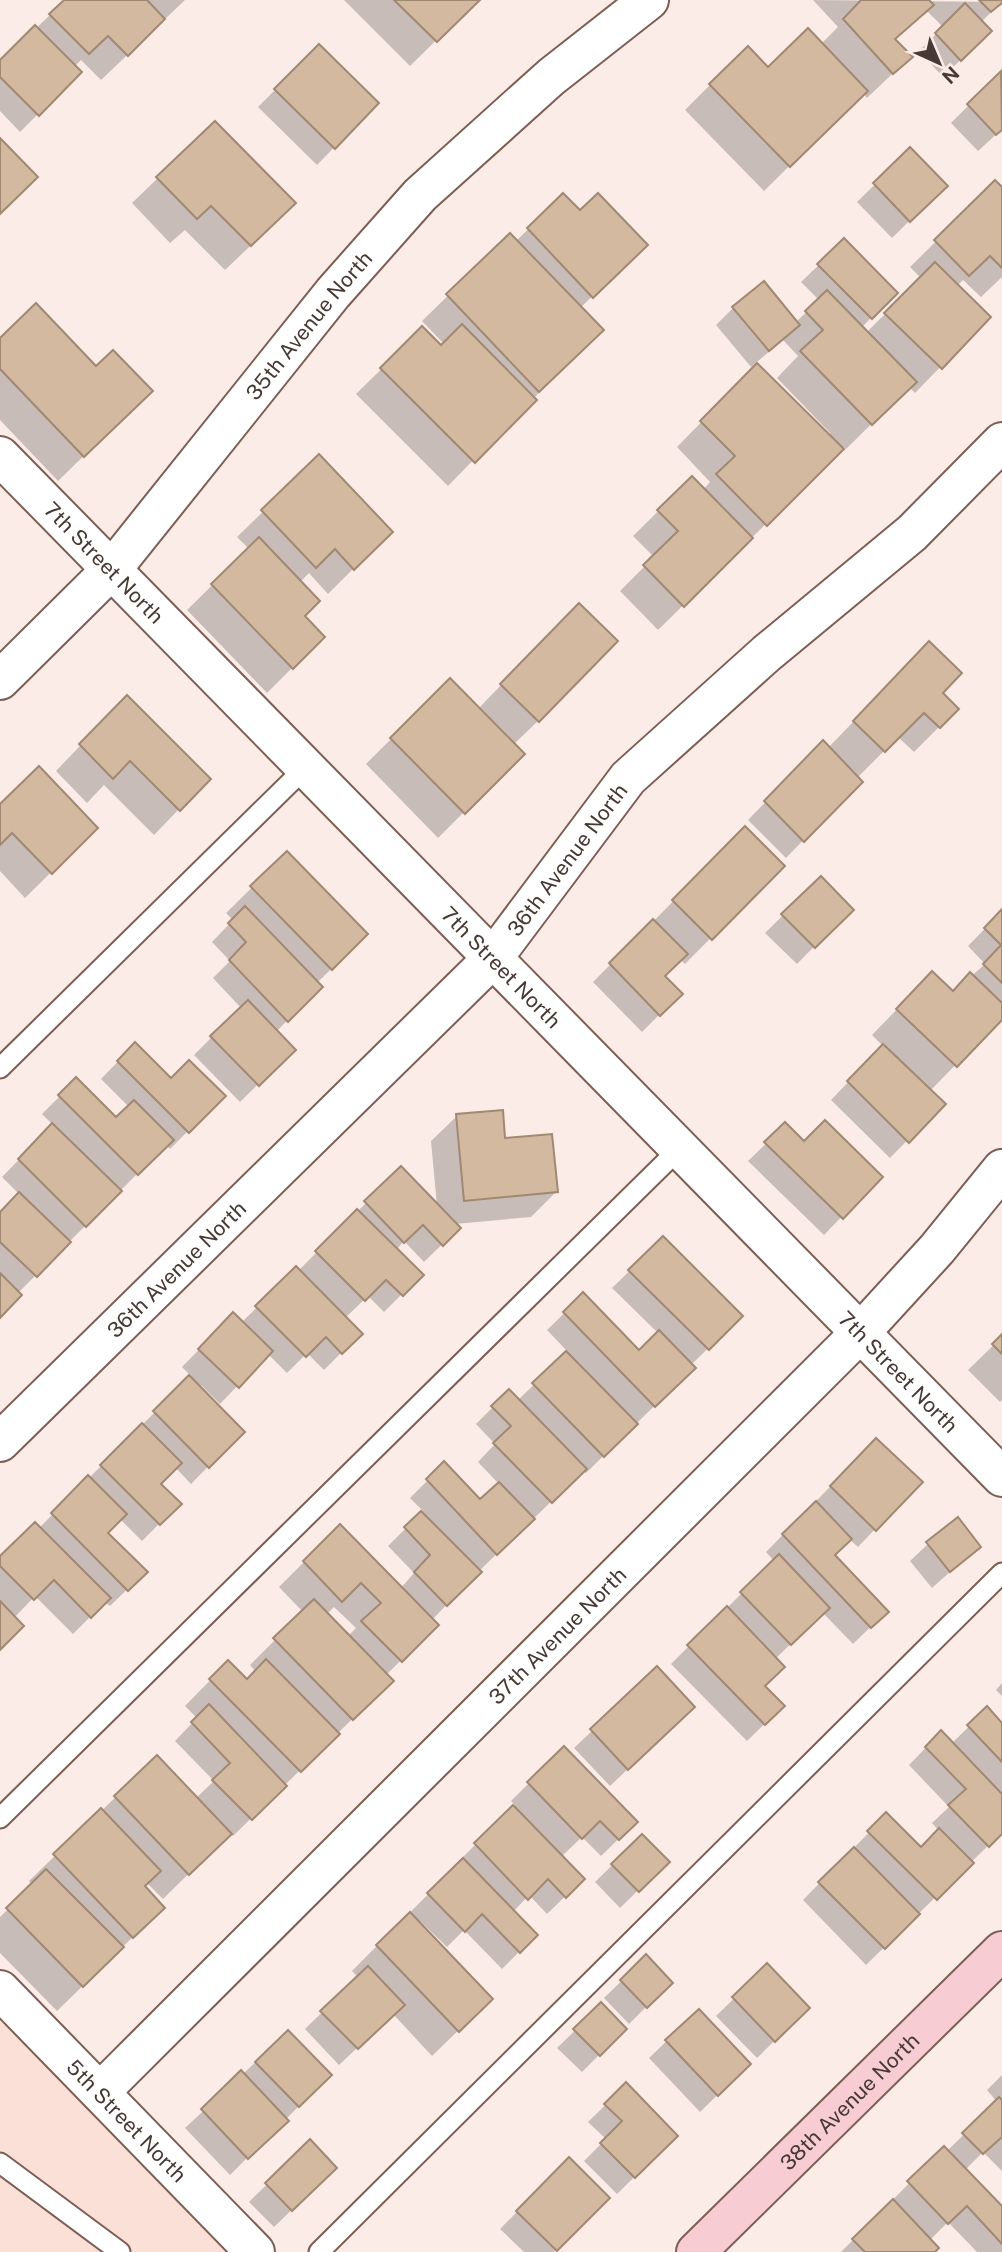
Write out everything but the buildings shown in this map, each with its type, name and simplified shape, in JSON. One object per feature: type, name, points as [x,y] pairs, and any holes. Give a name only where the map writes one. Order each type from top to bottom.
[{"type":"main road","name":"38th Avenue North","points":[[696,2252],[1002,1951]]},
{"type":"street","name":"35th Avenue North","points":[[0,680],[113,568],[333,293],[420,195],[551,76],[649,0]]},
{"type":"street","name":"36th Avenue North","points":[[0,1442],[493,958],[628,778],[768,653],[912,533],[1002,442]]},
{"type":"street","name":"7th Street North","points":[[0,456],[113,568],[1002,1477]]},
{"type":"street","name":"37th Avenue North","points":[[100,2092],[860,1333],[937,1249],[1002,1169]]},
{"type":"street","name":"5th Street North","points":[[0,1990],[255,2252]]},
{"type":"lane","points":[[0,1068],[306,767]]},
{"type":"lane","points":[[0,1818],[679,1149]]},
{"type":"lane","points":[[319,2252],[1002,1573]]},
{"type":"lane","points":[[0,2163],[120,2252]]},
{"type":"shaded area","points":[[0,2018],[226,2252],[0,2252]]}]
